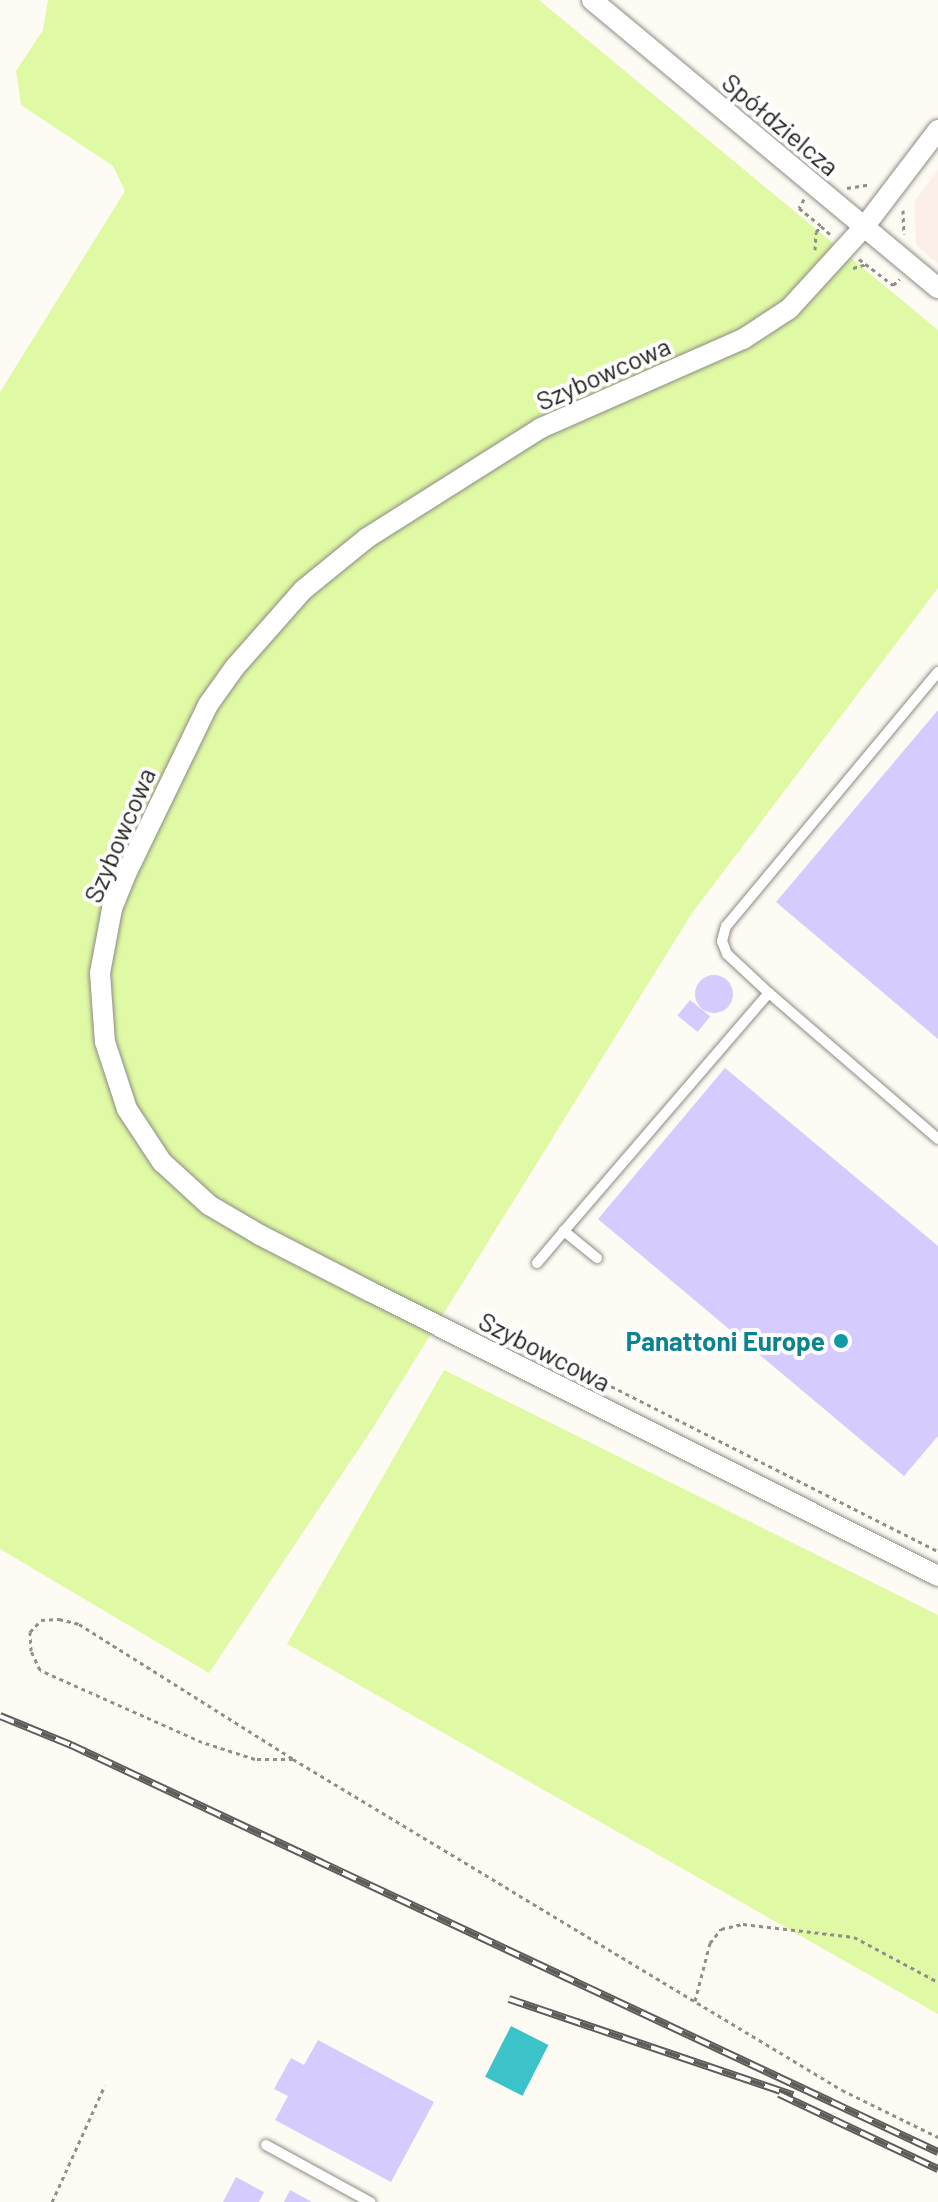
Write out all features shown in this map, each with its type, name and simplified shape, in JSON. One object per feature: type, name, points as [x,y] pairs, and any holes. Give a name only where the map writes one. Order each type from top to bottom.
[{"type":"street","name":"Spółdzielcza","points":[[592,0],[938,288]]},
{"type":"street","name":"Szybowcowa","points":[[938,130],[864,227],[804,295],[767,325],[698,360],[541,428],[367,538],[303,590],[235,667],[208,705],[150,820],[112,909],[100,973],[100,1007],[111,1067],[141,1135],[171,1171],[209,1205],[371,1292],[938,1576]]},
{"type":"lane","points":[[938,672],[726,926],[722,941],[727,954],[769,993],[938,1139]]},
{"type":"lane","points":[[537,1263],[769,993]]},
{"type":"lane","points":[[564,1231],[597,1258]]},
{"type":"lane","points":[[266,2145],[370,2202]]},
{"type":"path","points":[[815,254],[816,232],[821,226],[893,285],[911,265]]},
{"type":"path","points":[[843,274],[867,264]]},
{"type":"path","points":[[574,1372],[597,1379],[938,1551]]},
{"type":"path","points":[[293,1759],[255,1759],[202,1742],[40,1670],[31,1651],[30,1632],[41,1620],[59,1619],[79,1624],[293,1759],[842,2090],[938,2137]]},
{"type":"path","points":[[695,2001],[710,1943],[721,1929],[743,1924],[854,1937],[938,1982]]},
{"type":"path","points":[[52,2202],[105,2085]]},
{"type":"shaded area","points":[[938,170],[938,264],[916,245],[914,202]]},
{"type":"green space","points":[[48,0],[539,0],[938,330],[938,588],[692,913],[372,1429],[209,1673],[0,1549],[0,392],[125,191],[113,166],[21,105],[16,71],[43,30]]},
{"type":"green space","points":[[444,1370],[938,1615],[938,2014],[287,1644]]},
{"type":"water","points":[[511,2026],[548,2045],[523,2096],[485,2077]]},
{"type":"building","points":[[938,710],[938,1039],[776,902]]},
{"type":"building","points":[[714,975],[727,981],[733,994],[727,1007],[714,1013],[701,1007],[695,994],[701,981]]},
{"type":"building","points":[[690,1000],[710,1016],[698,1032],[677,1016]]},
{"type":"building","name":"Panattoni Europe","points":[[725,1068],[938,1246],[938,1436],[904,1476],[598,1219]]},
{"type":"building","points":[[318,2040],[434,2102],[391,2182],[275,2120],[288,2096],[274,2089],[291,2058],[304,2065]]},
{"type":"building","points":[[236,2177],[264,2192],[259,2202],[223,2202]]},
{"type":"building","points":[[290,2190],[312,2202],[284,2202]]},
{"type":"railway","points":[[0,1716],[71,1745],[938,2152]]},
{"type":"railway","points":[[509,1999],[793,2095]]},
{"type":"railway","points":[[779,2094],[938,2169]]},
{"type":"place","name":"Panattoni Europe","points":[[841,1341]]}]
